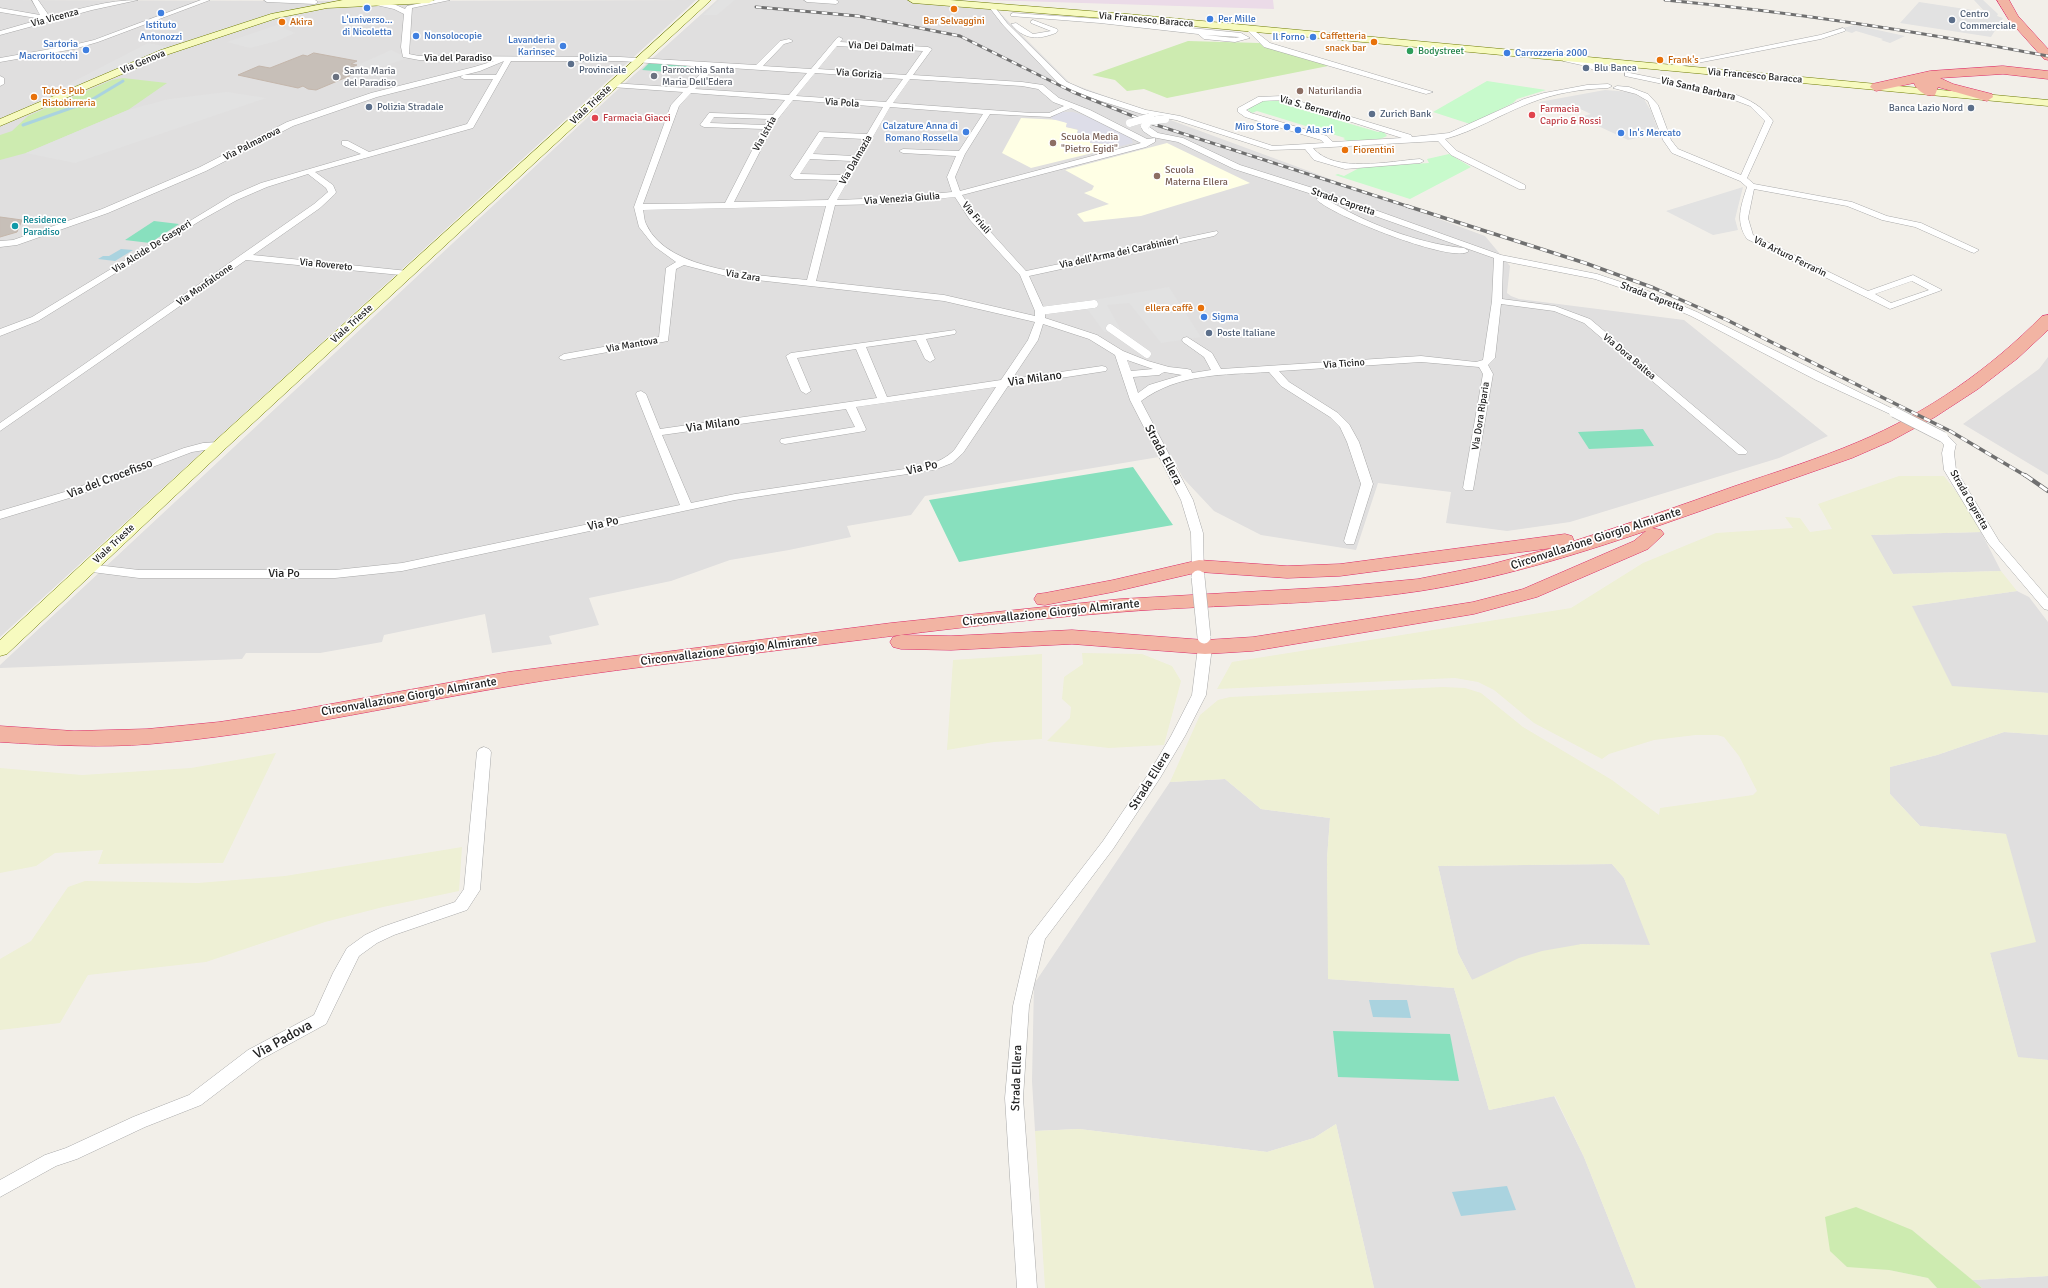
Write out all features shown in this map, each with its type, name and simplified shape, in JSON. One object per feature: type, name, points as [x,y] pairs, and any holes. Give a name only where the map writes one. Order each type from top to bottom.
[{"type":"highway","points":[[2009,3],[2048,43]]},
{"type":"highway","points":[[2009,3],[2018,23],[2048,56]]},
{"type":"highway","points":[[2026,71],[2048,69]]},
{"type":"highway","points":[[1876,87],[1931,81],[1984,70],[2026,71],[2048,74]]},
{"type":"highway","points":[[1931,81],[1987,97]]},
{"type":"highway","name":"Circonvallazione Giorgio Almirante","points":[[0,749],[36,753],[109,753],[169,750],[296,732],[502,692],[1102,606],[1336,594],[1420,584],[1484,573],[1543,558],[1628,530],[1850,452],[1885,437],[1971,386],[2009,359],[2048,320]]},
{"type":"highway","name":"Circonvallazione Giorgio Almirante","points":[[0,734],[37,739],[85,740],[132,739],[207,732],[544,673],[895,636],[1097,618],[1330,606],[1402,598],[1470,588],[1549,569],[1654,534],[1821,475],[1888,449],[1917,434],[1992,386],[2048,341]]},
{"type":"highway","points":[[895,636],[947,616],[1198,572],[1287,572],[1340,570],[1409,562],[1628,530]]},
{"type":"highway","points":[[895,636],[951,643],[1072,637],[1253,644],[1474,608],[1530,592],[1641,546],[1654,534]]},
{"type":"main road","points":[[290,8],[314,2],[370,3],[429,0]]},
{"type":"main road","name":"Viale Trieste","points":[[0,650],[220,445],[706,0]]},
{"type":"main road","name":"Via Francesco Baracca","points":[[913,0],[1249,29],[1876,87]]},
{"type":"main road","points":[[290,8],[349,2]]},
{"type":"main road","name":"Via Genova","points":[[1,119],[37,108],[165,52],[275,16],[290,8]]},
{"type":"main road","points":[[1987,97],[2048,103]]},
{"type":"street","points":[[35,0],[46,19]]},
{"type":"street","name":"Via Vicenza","points":[[2,36],[46,19],[135,0]]},
{"type":"street","points":[[0,60],[74,47],[96,41],[206,0]]},
{"type":"street","points":[[267,0],[290,8]]},
{"type":"street","points":[[370,3],[396,7],[407,13],[409,7],[416,4],[447,0]]},
{"type":"street","points":[[807,0],[836,2]]},
{"type":"street","points":[[993,8],[1055,30],[1054,32],[1042,37],[1024,34],[1004,13]]},
{"type":"street","name":"Strada Capretta","points":[[993,8],[1005,24],[1064,84],[1148,122],[1180,140],[1237,167],[1306,189],[1499,257],[1597,277],[1651,296],[1694,314],[1820,378],[1943,436],[1950,444],[1948,453],[1950,470],[1994,543],[2048,606]]},
{"type":"street","points":[[1,10],[46,19]]},
{"type":"street","name":"Via del Paradiso","points":[[407,13],[407,35],[404,51],[406,55],[419,58],[587,58],[642,60]]},
{"type":"street","points":[[1013,15],[1100,21],[1241,35],[1246,38],[1235,40],[1204,37],[1200,32]]},
{"type":"street","points":[[1249,29],[1267,45],[1429,92]]},
{"type":"street","points":[[1661,68],[1822,37],[1843,30]]},
{"type":"street","points":[[758,67],[782,42],[789,41]]},
{"type":"street","name":"Via Dei Dalmati","points":[[837,41],[928,49]]},
{"type":"street","name":"Via Istria","points":[[728,205],[774,117],[788,99],[814,71],[837,41]]},
{"type":"street","name":"Via Dalmazia","points":[[811,284],[831,203],[887,106],[928,49]]},
{"type":"street","points":[[1557,57],[1583,63],[1598,74]]},
{"type":"street","points":[[309,171],[470,126],[509,58]]},
{"type":"street","name":"Via Palmanova","points":[[0,244],[14,243],[105,211],[203,170],[290,124],[374,95],[477,69],[509,58]]},
{"type":"street","name":"Via Gorizia","points":[[642,60],[1034,86],[1043,89],[1056,100],[1143,138],[1146,144]]},
{"type":"street","points":[[1582,87],[1598,74],[1604,66],[1613,63]]},
{"type":"street","points":[[638,207],[675,105],[714,64]]},
{"type":"street","points":[[468,76],[477,69]]},
{"type":"street","points":[[1598,74],[1597,81],[1608,86],[1644,93],[1652,99],[1665,136],[1671,148],[1675,151],[1743,179],[1751,186],[1849,204],[1885,218],[1918,225],[1974,250]]},
{"type":"street","name":"Via Santa Barbara","points":[[1617,88],[1633,84],[1628,74],[1731,96],[1748,101],[1761,109],[1769,121],[1743,179]]},
{"type":"street","points":[[447,77],[498,77]]},
{"type":"street","points":[[0,78],[0,84]]},
{"type":"street","name":"Via Pola","points":[[612,85],[788,99],[1043,116],[1056,113],[1070,106]]},
{"type":"street","points":[[1109,122],[1148,122],[1164,117],[1189,122],[1264,146],[1285,148],[1415,140],[1440,138],[1459,133],[1539,97],[1582,87],[1608,86]]},
{"type":"street","name":"Via S. Bernardino","points":[[1331,145],[1324,138],[1248,115],[1241,110],[1260,99],[1282,98],[1415,140]]},
{"type":"street","name":"Via Friuli","points":[[988,112],[962,154],[951,177],[957,194],[973,218],[1024,274],[1040,315]]},
{"type":"street","points":[[768,127],[704,125],[712,115],[774,117]]},
{"type":"street","points":[[1146,144],[1152,140],[1148,122]]},
{"type":"street","points":[[845,178],[794,176],[822,134],[869,137]]},
{"type":"street","points":[[1440,138],[1454,153],[1522,187]]},
{"type":"street","points":[[345,143],[367,154]]},
{"type":"street","name":"Via Venezia Giulia","points":[[638,207],[889,201],[957,194],[1146,144]]},
{"type":"street","points":[[1308,147],[1317,158],[1345,167],[1420,161]]},
{"type":"street","points":[[903,151],[962,154]]},
{"type":"street","points":[[808,156],[857,159]]},
{"type":"street","name":"Via Monfalcone","points":[[0,428],[317,206],[332,192],[330,187],[309,171]]},
{"type":"street","name":"Via Alcide De Gasperi","points":[[0,333],[35,319],[200,217],[234,198],[309,171]]},
{"type":"street","name":"Via Arturo Ferrarin","points":[[1751,186],[1742,218],[1745,231],[1750,237],[1890,306],[1937,290],[1913,278],[1867,294]]},
{"type":"street","points":[[1306,189],[1334,208],[1399,236],[1424,244],[1461,250],[1482,251]]},
{"type":"street","name":"Via Zara","points":[[638,207],[639,217],[647,232],[657,244],[683,262],[730,274],[923,295],[1040,315]]},
{"type":"street","name":"Via dell'Arma dei Carabinieri","points":[[1024,274],[1214,233]]},
{"type":"street","name":"Via Rovereto","points":[[245,257],[408,274]]},
{"type":"street","name":"Via Dora Riparia","points":[[1481,364],[1487,362],[1490,358],[1497,301],[1499,257]]},
{"type":"street","name":"Via Mantova","points":[[564,357],[664,339],[671,268],[683,262]]},
{"type":"street","name":"Via Dora Baltea","points":[[1497,301],[1554,308],[1574,313],[1587,321],[1742,452]]},
{"type":"street","points":[[1040,315],[1094,304]]},
{"type":"street","points":[[1040,315],[1093,337],[1119,353],[1173,376]]},
{"type":"street","name":"Via Po","points":[[88,568],[139,574],[356,573],[428,562],[735,497],[925,470],[954,458],[1033,340],[1040,315]]},
{"type":"street","points":[[1110,328],[1147,354]]},
{"type":"street","points":[[806,391],[791,356],[951,332]]},
{"type":"street","points":[[920,337],[930,359]]},
{"type":"street","points":[[1187,340],[1208,355],[1218,372]]},
{"type":"street","points":[[860,345],[884,400]]},
{"type":"street","name":"Strada Ellera","points":[[1027,1288],[1014,1098],[1020,1006],[1037,937],[1108,845],[1155,775],[1199,695],[1205,642],[1198,572],[1197,533],[1187,500],[1156,443],[1135,400],[1129,377],[1119,353]]},
{"type":"street","name":"Via Ticino","points":[[1173,376],[1421,359],[1466,365],[1481,364]]},
{"type":"street","name":"Via Dora Riparia","points":[[1469,488],[1488,374],[1486,368],[1481,364]]},
{"type":"street","points":[[1272,369],[1285,384],[1334,415],[1345,426],[1353,442],[1367,484],[1350,542]]},
{"type":"street","name":"Via Milano","points":[[656,433],[1102,370]]},
{"type":"street","points":[[1129,377],[1173,376]]},
{"type":"street","points":[[1135,400],[1153,387],[1173,376]]},
{"type":"street","points":[[641,394],[687,507]]},
{"type":"street","points":[[785,441],[861,429],[850,405]]},
{"type":"street","name":"Via del Crocefisso","points":[[0,515],[39,505],[83,490],[188,450],[203,446],[220,445]]},
{"type":"street","name":"Via Padova","points":[[0,1189],[51,1160],[71,1154],[139,1122],[195,1100],[254,1055],[320,1019],[341,973],[353,952],[371,939],[388,931],[461,906],[472,890],[484,752]]},
{"type":"shaded area","points":[[0,0],[362,1],[696,0],[0,637]]},
{"type":"shaded area","points":[[717,0],[958,0],[990,3],[1070,83],[1485,236],[1510,266],[1507,293],[1511,296],[1519,299],[1684,320],[1828,436],[1779,458],[1570,522],[1507,531],[1446,523],[1451,492],[1378,483],[1356,550],[1261,535],[1214,511],[1183,478],[1171,455],[925,496],[911,515],[847,526],[851,537],[730,560],[671,581],[589,598],[599,625],[549,636],[552,644],[492,653],[485,614],[384,635],[382,642],[320,653],[246,653],[242,659],[0,668],[0,665],[614,93]]},
{"type":"shaded area","points":[[719,0],[735,0],[717,15],[703,15]]},
{"type":"shaded area","points":[[974,0],[1273,0],[1274,9],[1019,1]]},
{"type":"shaded area","name":"Centro Commerciale","points":[[1974,0],[1983,0],[1998,14],[1997,16],[2003,18],[1991,37],[1900,23],[1919,2],[1985,12]]},
{"type":"shaded area","points":[[277,25],[295,33],[277,41],[250,48],[227,42]]},
{"type":"shaded area","points":[[1855,25],[1905,36],[1890,43],[1881,40],[1883,39],[1856,31],[1852,33],[1839,29]]},
{"type":"shaded area","points":[[148,43],[169,47],[78,86],[59,89]]},
{"type":"shaded area","points":[[391,50],[408,58],[365,72],[349,69]]},
{"type":"shaded area","points":[[1605,90],[1631,92],[1644,99],[1651,111],[1659,133],[1628,140],[1579,117],[1591,114],[1578,108],[1555,112],[1539,102]]},
{"type":"shaded area","points":[[227,92],[266,98],[75,163],[26,153],[128,110],[169,99]]},
{"type":"shaded area","points":[[1061,112],[1073,112],[1086,116],[1131,138],[1133,143],[1113,148],[1108,144],[1090,143],[1091,139],[1081,138],[1082,134],[1077,133],[1078,129],[1066,127],[1067,123],[1052,119],[1051,116]]},
{"type":"shaded area","name":"Scuola Media \"Pietro Egidi\"","points":[[1021,118],[1061,120],[1067,123],[1066,127],[1078,130],[1082,134],[1081,138],[1091,139],[1090,143],[1108,144],[1113,148],[1031,168],[1002,153]]},
{"type":"shaded area","name":"Scuola Materna Ellera","points":[[1167,143],[1250,183],[1141,216],[1084,222],[1077,214],[1109,204],[1084,193],[1092,190],[1094,186],[1065,170]]},
{"type":"shaded area","points":[[1743,187],[1735,219],[1738,230],[1713,235],[1666,211]]},
{"type":"shaded area","points":[[1169,287],[1201,337],[1161,343],[1129,303],[1107,305],[1121,330],[1104,332],[1082,302]]},
{"type":"shaded area","points":[[2048,357],[2048,475],[1963,424],[2039,369]]},
{"type":"shaded area","points":[[1899,476],[1944,476],[1967,506],[1981,532],[1871,535],[1893,574],[2001,571],[2017,591],[1912,606],[1952,686],[2048,693],[2048,735],[2004,732],[1937,755],[1890,767],[1890,794],[1920,826],[2006,834],[2036,942],[1990,953],[2018,1057],[2048,1060],[2048,1276],[1972,1280],[1912,1230],[1889,1270],[1928,1278],[1937,1288],[1636,1288],[1584,1157],[1555,1096],[1489,1110],[1454,988],[1328,979],[1327,859],[1330,818],[1261,809],[1225,779],[1170,782],[1200,715],[1218,700],[1230,697],[1443,687],[1465,688],[1481,693],[1523,727],[1612,780],[1659,815],[1660,808],[1753,795],[1757,791],[1739,756],[1724,737],[1717,735],[1696,735],[1654,740],[1609,754],[1602,759],[1534,723],[1494,690],[1478,682],[1455,678],[1217,689],[1232,662],[1571,608],[1643,563],[1716,533],[1793,528],[1785,517],[1800,518],[1810,532],[1832,529],[1818,504]],"holes":[[[1612,864],[1624,878],[1650,945],[1582,944],[1542,951],[1519,958],[1472,980],[1458,953],[1438,866]]]},
{"type":"shaded area","points":[[1981,532],[2001,571],[1893,574],[1870,535]]},
{"type":"shaded area","points":[[2017,591],[2029,597],[2048,622],[2048,693],[1952,687],[1911,606]]},
{"type":"shaded area","points":[[1082,653],[1142,654],[1172,666],[1181,681],[1164,745],[1109,748],[1047,741],[1070,718],[1071,707],[1062,699],[1064,677],[1083,664]]},
{"type":"shaded area","points":[[1042,654],[1042,739],[994,742],[947,750],[953,660]]},
{"type":"shaded area","points":[[2004,732],[2048,735],[2048,1060],[2018,1058],[1990,953],[2006,834],[1920,826],[1890,794],[1890,767],[1937,755]]},
{"type":"shaded area","points":[[276,753],[223,863],[98,864],[103,850],[55,853],[36,866],[0,873],[0,768],[82,775],[191,768]]},
{"type":"shaded area","points":[[1225,779],[1261,809],[1330,818],[1327,859],[1329,979],[1454,988],[1489,1110],[1554,1096],[1584,1157],[1636,1288],[1374,1288],[1336,1124],[1314,1138],[1267,1152],[1079,1129],[1035,1131],[1032,1081],[1034,984],[1170,782]]},
{"type":"shaded area","points":[[462,847],[459,891],[383,907],[325,922],[206,962],[88,975],[60,1023],[0,1030],[0,959],[31,941],[68,887],[85,881],[198,883],[285,876]]},
{"type":"shaded area","points":[[1612,864],[1624,878],[1651,945],[1582,944],[1472,980],[1458,953],[1438,866]]},
{"type":"shaded area","points":[[1336,1124],[1374,1288],[1045,1288],[1035,1131],[1079,1129],[1267,1152],[1314,1138]]},
{"type":"shaded area","points":[[2048,1276],[2048,1288],[1982,1288],[1972,1280]]},
{"type":"green space","points":[[1188,41],[1260,43],[1316,60],[1328,66],[1167,98],[1144,89],[1127,91],[1115,80],[1092,75]]},
{"type":"green space","points":[[649,63],[689,66],[682,73],[642,70]]},
{"type":"green space","points":[[123,78],[167,83],[128,110],[26,153],[0,160],[0,135],[12,131],[28,116],[112,80]]},
{"type":"green space","points":[[1487,81],[1546,90],[1517,99],[1513,103],[1470,124],[1433,112]]},
{"type":"green space","points":[[1266,100],[1282,101],[1279,103],[1378,132],[1383,131],[1387,136],[1380,139],[1348,141],[1343,139],[1345,138],[1257,111],[1252,113],[1248,110],[1248,108]]},
{"type":"green space","points":[[1449,154],[1471,167],[1410,199],[1335,175],[1338,174],[1344,176],[1361,167],[1429,163],[1427,159]]},
{"type":"green space","points":[[154,221],[179,224],[150,243],[125,240]]},
{"type":"green space","points":[[1643,429],[1654,446],[1589,449],[1578,432]]},
{"type":"green space","points":[[1133,467],[1173,525],[959,562],[929,500]]},
{"type":"green space","points":[[1333,1031],[1450,1034],[1459,1081],[1338,1077]]},
{"type":"green space","points":[[1856,1207],[1912,1230],[1982,1288],[1937,1288],[1928,1278],[1889,1270],[1847,1267],[1830,1251],[1825,1217]]},
{"type":"water","points":[[121,249],[133,250],[115,261],[98,259],[103,256],[109,256]]},
{"type":"water","points":[[1369,1000],[1407,1000],[1411,1018],[1373,1017]]},
{"type":"water","points":[[1507,1186],[1516,1210],[1461,1216],[1452,1192]]},
{"type":"building","points":[[314,53],[357,61],[351,64],[357,65],[347,69],[359,72],[316,90],[308,89],[303,86],[298,88],[238,75],[259,66],[270,68],[303,55],[307,56]]},
{"type":"building","name":"Residence Paradiso","points":[[0,217],[22,220],[17,232],[0,237]]},
{"type":"waterway","points":[[23,125],[88,102],[123,81]]},
{"type":"railway","points":[[1665,0],[1761,10],[1857,24],[2048,56]]},
{"type":"railway","points":[[756,7],[858,16],[960,36],[1073,92],[1150,123],[1410,207]]},
{"type":"railway","points":[[1407,206],[1585,263],[1654,288],[1727,320],[1950,431],[2026,476]]},
{"type":"railway","points":[[2025,475],[2048,491]]},
{"type":"place","name":"L'universo... di Nicoletta","points":[[367,8]]},
{"type":"place","name":"Bar Selvaggini","points":[[954,9]]},
{"type":"place","name":"Istituto Antonozzi","points":[[161,13]]},
{"type":"place","name":"Per Mille","points":[[1210,19]]},
{"type":"place","name":"Centro Commerciale","points":[[1952,20]]},
{"type":"place","name":"Akira","points":[[282,22]]},
{"type":"place","name":"Nonsolocopie","points":[[416,36]]},
{"type":"place","name":"Il Forno","points":[[1313,37]]},
{"type":"place","name":"Caffetteria snack bar","points":[[1374,42]]},
{"type":"place","name":"Lavanderia Karinsec","points":[[563,46]]},
{"type":"place","name":"Sartoria Macroritocchi","points":[[86,50]]},
{"type":"place","name":"Bodystreet","points":[[1410,51]]},
{"type":"place","name":"Carrozzeria 2000","points":[[1507,53]]},
{"type":"place","name":"Frank's","points":[[1660,60]]},
{"type":"place","name":"Polizia Provinciale","points":[[571,64]]},
{"type":"place","name":"Blu Banca","points":[[1586,68]]},
{"type":"place","name":"Parrocchia Santa Maria Dell'Edera","points":[[654,76]]},
{"type":"place","name":"Santa Maria del Paradiso","points":[[336,77]]},
{"type":"place","name":"Naturilandia","points":[[1300,91]]},
{"type":"place","name":"Toto's Pub Ristobirreria","points":[[34,97]]},
{"type":"place","name":"Polizia Stradale","points":[[369,107]]},
{"type":"place","name":"Banca Lazio Nord","points":[[1971,108]]},
{"type":"place","name":"Zurich Bank","points":[[1372,114]]},
{"type":"place","name":"Farmacia Caprio & Rossi","points":[[1532,115]]},
{"type":"place","name":"Farmacia Giacci","points":[[595,118]]},
{"type":"place","name":"Miro Store","points":[[1287,127]]},
{"type":"place","name":"Ala srl","points":[[1298,130]]},
{"type":"place","name":"Calzature Anna di Romano Rossella","points":[[966,132]]},
{"type":"place","name":"In's Mercato","points":[[1621,133]]},
{"type":"place","name":"Scuola Media \"Pietro Egidi\"","points":[[1053,143]]},
{"type":"place","name":"Fiorentini","points":[[1345,150]]},
{"type":"place","name":"Scuola Materna Ellera","points":[[1157,176]]},
{"type":"place","name":"Residence Paradiso","points":[[15,226]]},
{"type":"place","name":"ellera caffè","points":[[1201,308]]},
{"type":"place","name":"Sigma","points":[[1204,317]]},
{"type":"place","name":"Poste Italiane","points":[[1209,333]]}]
